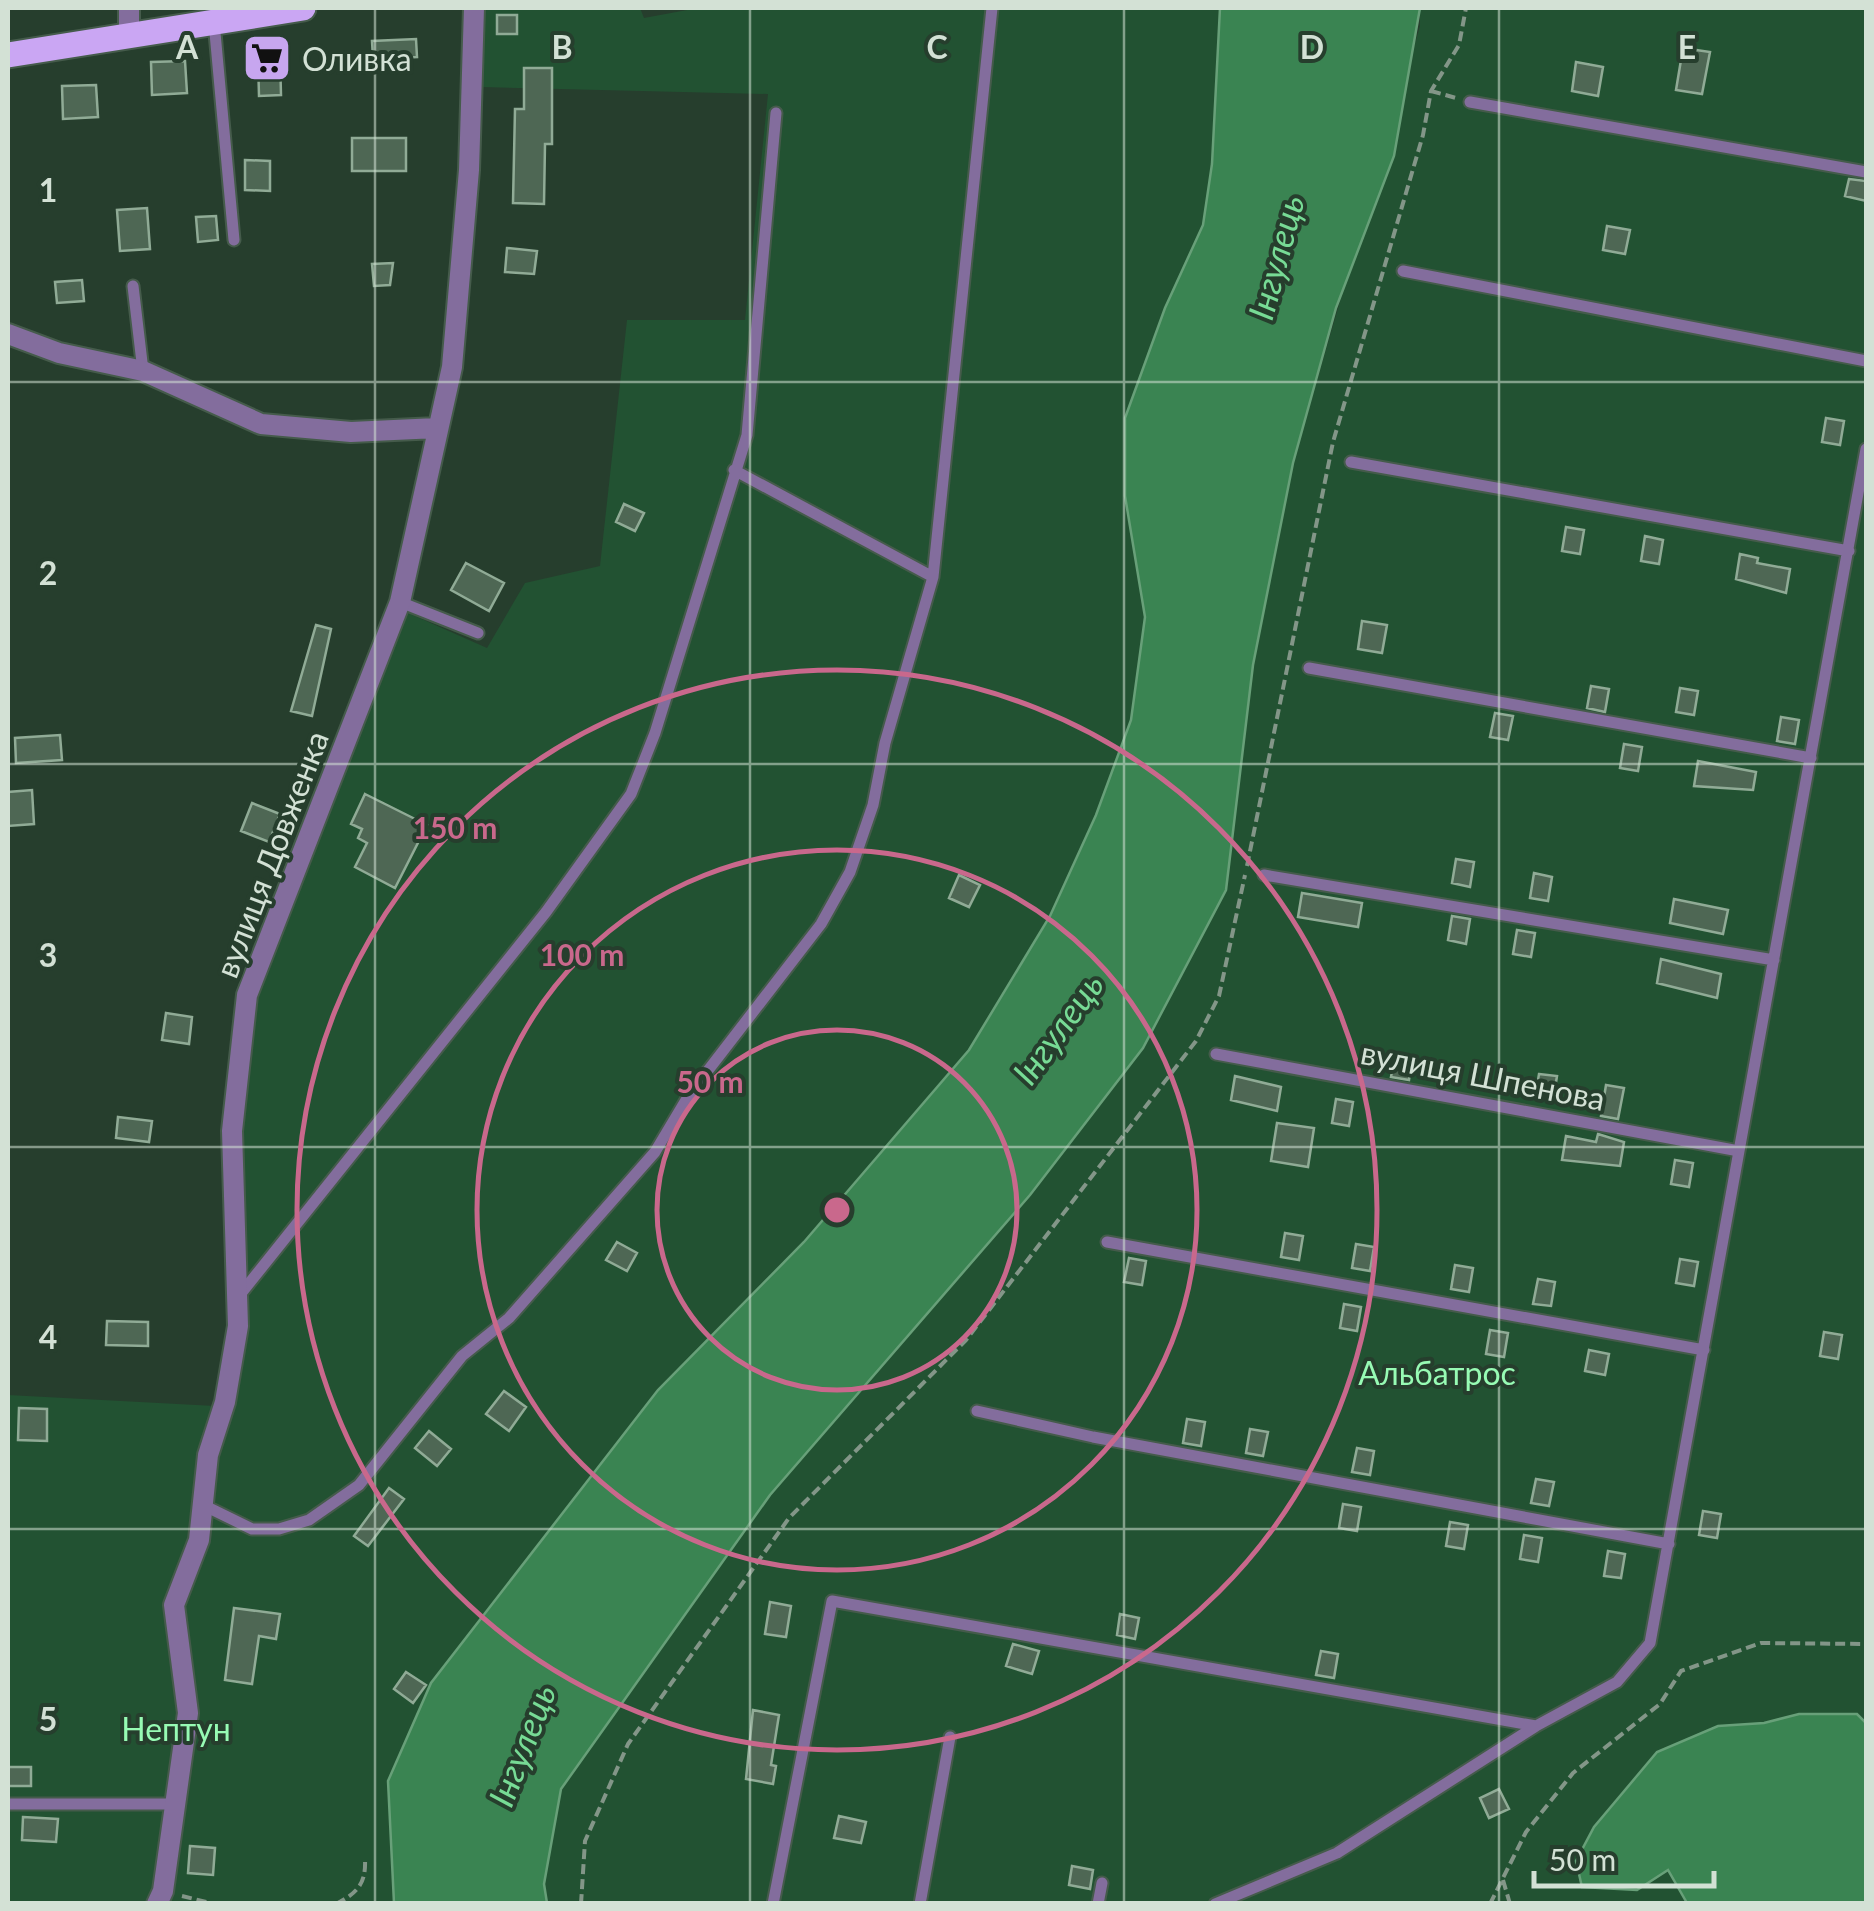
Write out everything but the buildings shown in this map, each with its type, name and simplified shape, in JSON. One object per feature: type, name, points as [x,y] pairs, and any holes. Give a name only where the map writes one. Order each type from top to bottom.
[{"type":"main road","points":[[8,55],[303,8]]},
{"type":"street","points":[[129,8],[130,35]]},
{"type":"street","name":"вулиця Довженка","points":[[160,1897],[188,1714],[174,1605],[199,1540],[208,1455],[225,1402],[239,1296],[232,1130],[246,995],[400,602],[452,368],[460,305],[474,8]]},
{"type":"street","points":[[8,334],[59,352],[142,372],[261,424],[352,432],[436,428]]},
{"type":"lane","points":[[203,1505],[252,1529],[279,1529],[309,1520],[359,1485],[462,1356],[509,1318],[655,1152],[688,1095],[822,924],[850,872],[874,805],[885,743],[933,577],[992,8]]},
{"type":"lane","points":[[214,22],[234,240]]},
{"type":"lane","points":[[1470,102],[1866,172]]},
{"type":"lane","points":[[239,1296],[546,912],[631,794],[655,733],[747,435],[776,113]]},
{"type":"lane","points":[[1403,271],[1866,361]]},
{"type":"lane","points":[[134,286],[142,372]]},
{"type":"lane","points":[[1215,1904],[1336,1853],[1536,1726],[1617,1682],[1650,1643],[1866,449]]},
{"type":"lane","points":[[1350,462],[1848,551]]},
{"type":"lane","points":[[734,470],[933,577]]},
{"type":"lane","points":[[400,602],[478,632]]},
{"type":"lane","points":[[1308,668],[1811,758]]},
{"type":"lane","points":[[1264,874],[1774,960]]},
{"type":"lane","name":"вулиця Шпенова","points":[[1216,1054],[1740,1152]]},
{"type":"lane","points":[[1107,1242],[1704,1350]]},
{"type":"lane","points":[[976,1411],[1093,1438],[1668,1544]]},
{"type":"lane","points":[[773,1904],[832,1601],[1536,1726]]},
{"type":"lane","points":[[920,1904],[950,1737]]},
{"type":"lane","points":[[8,1804],[173,1804]]},
{"type":"lane","points":[[1098,1904],[1102,1882]]},
{"type":"path","points":[[581,1904],[585,1841],[628,1744],[789,1518],[966,1340],[1061,1222],[1196,1041],[1220,996],[1333,442],[1424,135],[1431,92],[1460,45],[1466,8]]},
{"type":"path","points":[[1431,92],[1470,102]]},
{"type":"path","points":[[1490,1904],[1526,1832],[1573,1773],[1660,1704],[1681,1670],[1761,1643],[1866,1644]]},
{"type":"path","points":[[336,1904],[359,1890],[366,1875],[365,1860]]},
{"type":"path","points":[[1504,1880],[1510,1904]]},
{"type":"path","points":[[160,1897],[214,1904]]},
{"type":"green space","name":"Нептун","points":[[485,8],[640,8],[644,18],[698,8],[1220,8],[1212,164],[1203,225],[1165,308],[1125,496],[1145,617],[1131,720],[1096,815],[1050,916],[969,1050],[804,1242],[658,1390],[431,1683],[388,1781],[394,1903],[8,1903],[8,1395],[234,1407],[247,1295],[239,1126],[254,1002],[406,612],[487,648],[525,583],[600,566],[627,320],[745,320],[768,94],[482,87]]},
{"type":"green space","name":"Альбатрос","points":[[1420,8],[1866,8],[1866,1735],[1668,1858],[1702,1903],[547,1904],[544,1885],[561,1789],[770,1495],[1030,1195],[1143,1048],[1226,890],[1253,665],[1293,463],[1420,26]]},
{"type":"water","name":"Інгулець","points":[[1220,8],[1420,8],[1394,156],[1336,308],[1293,463],[1253,665],[1226,890],[1143,1048],[1030,1195],[770,1495],[561,1789],[544,1884],[547,1903],[394,1903],[388,1781],[431,1683],[658,1390],[804,1242],[969,1050],[1050,916],[1096,815],[1131,720],[1145,617],[1125,496],[1125,418],[1165,308],[1203,225],[1212,164]]},
{"type":"water","points":[[1799,1714],[1857,1714],[1866,1723],[1866,1903],[1687,1903],[1668,1870],[1637,1890],[1582,1887],[1576,1861],[1594,1827],[1657,1752],[1718,1726],[1764,1723]]},
{"type":"place","name":"Оливка","points":[[267,58]]}]
